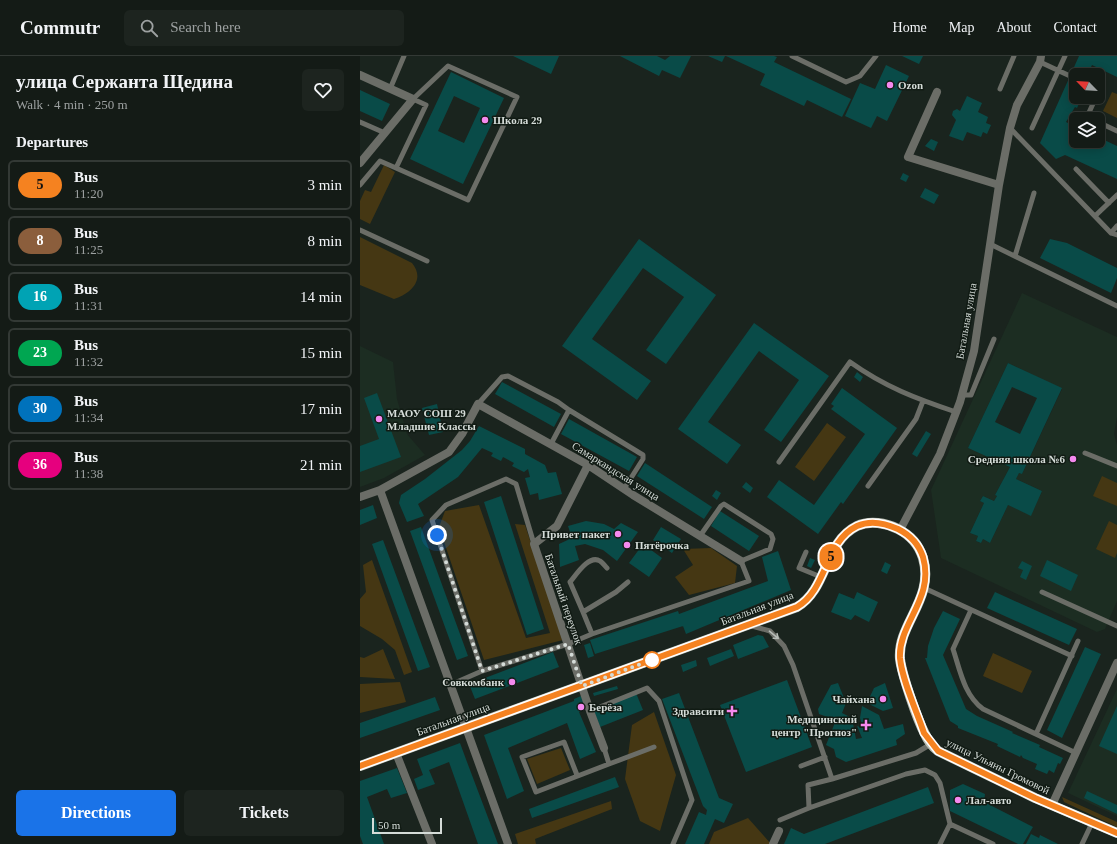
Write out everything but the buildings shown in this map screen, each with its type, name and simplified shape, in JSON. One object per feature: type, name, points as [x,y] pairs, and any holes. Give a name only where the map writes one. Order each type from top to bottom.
[{"type":"main road","name":"Батальная улица","points":[[360,766],[780,614],[804,603],[815,590],[836,545],[846,534],[857,526],[875,522],[888,524],[900,530]]},
{"type":"main road","name":"улица Ульяны Громовой","points":[[900,530],[914,541],[921,551],[926,569],[924,588],[905,634],[900,658],[924,733],[931,744],[938,751],[1117,834]]},
{"type":"street","name":"Батальная улица","points":[[900,530],[940,454],[962,395],[974,351],[999,185],[1010,128],[1017,104],[1041,59]]},
{"type":"street","points":[[360,75],[413,99],[360,163]]},
{"type":"street","points":[[937,92],[908,157],[999,185]]},
{"type":"street","points":[[360,497],[380,490],[449,452],[462,434],[478,404]]},
{"type":"street","name":"Самаркандская улица","points":[[478,404],[588,465],[741,561]]},
{"type":"street","name":"Батальный переулок","points":[[588,465],[558,526],[534,544],[590,711],[604,748]]},
{"type":"street","points":[[380,490],[464,728],[508,844]]},
{"type":"street","points":[[1052,805],[1117,663]]},
{"type":"street","points":[[396,753],[432,844]]},
{"type":"street","points":[[773,844],[779,831]]},
{"type":"lane","points":[[390,89],[404,56]]},
{"type":"lane","points":[[795,56],[846,82],[860,76],[876,56]]},
{"type":"lane","points":[[1000,89],[1014,56]]},
{"type":"lane","points":[[1032,128],[1065,56]]},
{"type":"lane","points":[[1041,59],[1069,76]]},
{"type":"lane","points":[[360,185],[380,161],[468,200],[517,97],[448,66],[413,99],[426,105],[396,168]]},
{"type":"lane","points":[[360,122],[384,133]]},
{"type":"lane","points":[[1105,125],[1117,131]]},
{"type":"lane","points":[[1010,128],[1111,233],[1117,236]]},
{"type":"lane","points":[[1076,169],[1109,203]]},
{"type":"lane","points":[[1015,256],[1034,193]]},
{"type":"lane","points":[[1095,216],[1117,195]]},
{"type":"lane","points":[[1111,233],[1117,226]]},
{"type":"lane","points":[[360,230],[427,261]]},
{"type":"lane","points":[[990,244],[1117,306]]},
{"type":"lane","points":[[962,395],[971,395],[994,339]]},
{"type":"lane","points":[[779,462],[850,362],[886,385],[923,401],[956,412]]},
{"type":"lane","points":[[478,404],[502,377],[508,376],[558,402],[643,455],[643,459],[624,489]]},
{"type":"lane","points":[[868,486],[916,419],[923,401]]},
{"type":"lane","points":[[551,444],[569,410]]},
{"type":"lane","points":[[1085,453],[1117,466]]},
{"type":"lane","points":[[482,671],[432,520],[446,505],[506,479],[516,484],[534,544]]},
{"type":"lane","points":[[450,685],[482,671],[568,644],[592,634],[749,581],[741,561],[770,549],[773,539],[771,534],[724,504],[700,536]]},
{"type":"lane","points":[[806,552],[800,568],[821,577]]},
{"type":"lane","points":[[592,634],[570,582],[589,562],[595,559],[600,561],[607,568]]},
{"type":"lane","points":[[583,612],[616,592],[628,582]]},
{"type":"lane","points":[[924,588],[1072,656]]},
{"type":"lane","points":[[1042,592],[1117,626]]},
{"type":"lane","points":[[971,610],[953,649],[968,692],[975,702],[983,708],[1076,753]]},
{"type":"lane","points":[[747,625],[770,631],[780,640],[790,658],[832,779]]},
{"type":"lane","points":[[1036,734],[1078,641]]},
{"type":"lane","points":[[590,711],[647,688],[659,701],[692,800],[673,844]]},
{"type":"lane","points":[[577,775],[564,742],[522,756],[536,792],[577,775],[654,747]]},
{"type":"lane","points":[[809,808],[808,785],[916,753],[931,744]]},
{"type":"lane","points":[[604,748],[609,764]]},
{"type":"lane","points":[[801,766],[825,757]]},
{"type":"lane","points":[[780,820],[809,808],[906,774],[926,770],[935,775],[940,783],[950,824],[940,844]]},
{"type":"lane","points":[[1082,844],[1092,822]]},
{"type":"lane","points":[[950,824],[994,844]]},
{"type":"shaded area","points":[[1112,92],[1117,94],[1117,118],[1103,111]]},
{"type":"shaded area","points":[[384,165],[395,172],[370,224],[360,219],[360,201],[365,190],[371,192]]},
{"type":"shaded area","points":[[360,237],[412,263],[416,269],[417,281],[406,294],[394,299],[360,285]]},
{"type":"shaded area","name":"Средняя школа №6","points":[[1022,293],[1117,337],[1117,417],[1114,434],[1117,445],[1117,601],[1105,629],[1097,632],[941,558],[931,490]],"holes":[[[1008,363],[1062,389],[1022,474],[1019,473],[1016,479],[1042,491],[1031,515],[1008,505],[990,543],[983,539],[981,543],[976,541],[978,536],[970,533],[984,503],[980,501],[983,496],[994,501],[997,496],[995,495],[1010,467],[968,448]]]},
{"type":"shaded area","points":[[360,346],[393,362],[397,399],[407,434],[425,455],[384,478],[360,487]]},
{"type":"shaded area","points":[[827,423],[846,437],[814,481],[795,467]]},
{"type":"shaded area","points":[[1102,476],[1117,483],[1117,506],[1093,496]]},
{"type":"shaded area","points":[[479,505],[526,638],[550,633],[515,524],[525,525],[563,640],[484,660],[439,527],[445,511]]},
{"type":"shaded area","points":[[1109,521],[1117,525],[1117,553],[1115,558],[1096,549]]},
{"type":"shaded area","points":[[711,548],[737,566],[735,583],[689,595],[675,577],[693,565],[683,549]]},
{"type":"shaded area","points":[[372,560],[412,672],[404,675],[395,650],[382,639],[360,626],[360,599],[366,592],[363,565]]},
{"type":"shaded area","points":[[383,649],[395,679],[360,677],[360,657],[364,658]]},
{"type":"shaded area","points":[[993,653],[1032,671],[1022,693],[983,676]]},
{"type":"shaded area","points":[[400,682],[406,702],[360,713],[360,684]]},
{"type":"shaded area","points":[[1117,689],[1117,816],[1068,793]]},
{"type":"shaded area","points":[[654,712],[676,775],[660,831],[640,821],[625,779],[632,725]]},
{"type":"shaded area","points":[[561,748],[570,770],[537,784],[527,759]]},
{"type":"shaded area","points":[[1062,797],[1117,822],[1117,827],[1064,802]]},
{"type":"shaded area","points":[[611,801],[612,809],[535,839],[536,844],[518,844],[515,834]]},
{"type":"shaded area","points":[[748,818],[771,844],[709,844],[714,832]]},
{"type":"bus line","name":"5","points":[[360,766],[797,607],[804,603],[815,590],[836,545],[846,534],[857,526],[875,522],[888,524],[900,530],[914,541],[921,551],[926,569],[924,588],[905,634],[900,658],[924,733],[931,744],[938,751],[1035,798],[1117,833]]},
{"type":"place","name":"Ozon","points":[[890,85]]},
{"type":"place","name":"Школа 29","points":[[485,120]]},
{"type":"place","name":"МАОУ СОШ 29 Младшие Классы","points":[[379,419]]},
{"type":"place","name":"Средняя школа №6","points":[[1073,459]]},
{"type":"place","name":"Привет пакет","points":[[618,534]]},
{"type":"place","name":"Пятёрочка","points":[[627,545]]},
{"type":"place","name":"Совкомбанк","points":[[512,682]]},
{"type":"place","name":"Чайхана","points":[[883,699]]},
{"type":"place","name":"Берёза","points":[[581,707]]},
{"type":"place","name":"Здравсити","points":[[732,711]]},
{"type":"place","name":"Медицинский центр \"Прогноз\"","points":[[866,725]]},
{"type":"place","name":"Лал-авто","points":[[958,800]]},
{"type":"route","points":[[437,535],[482,671],[568,644],[582,686],[652,660]]}]
